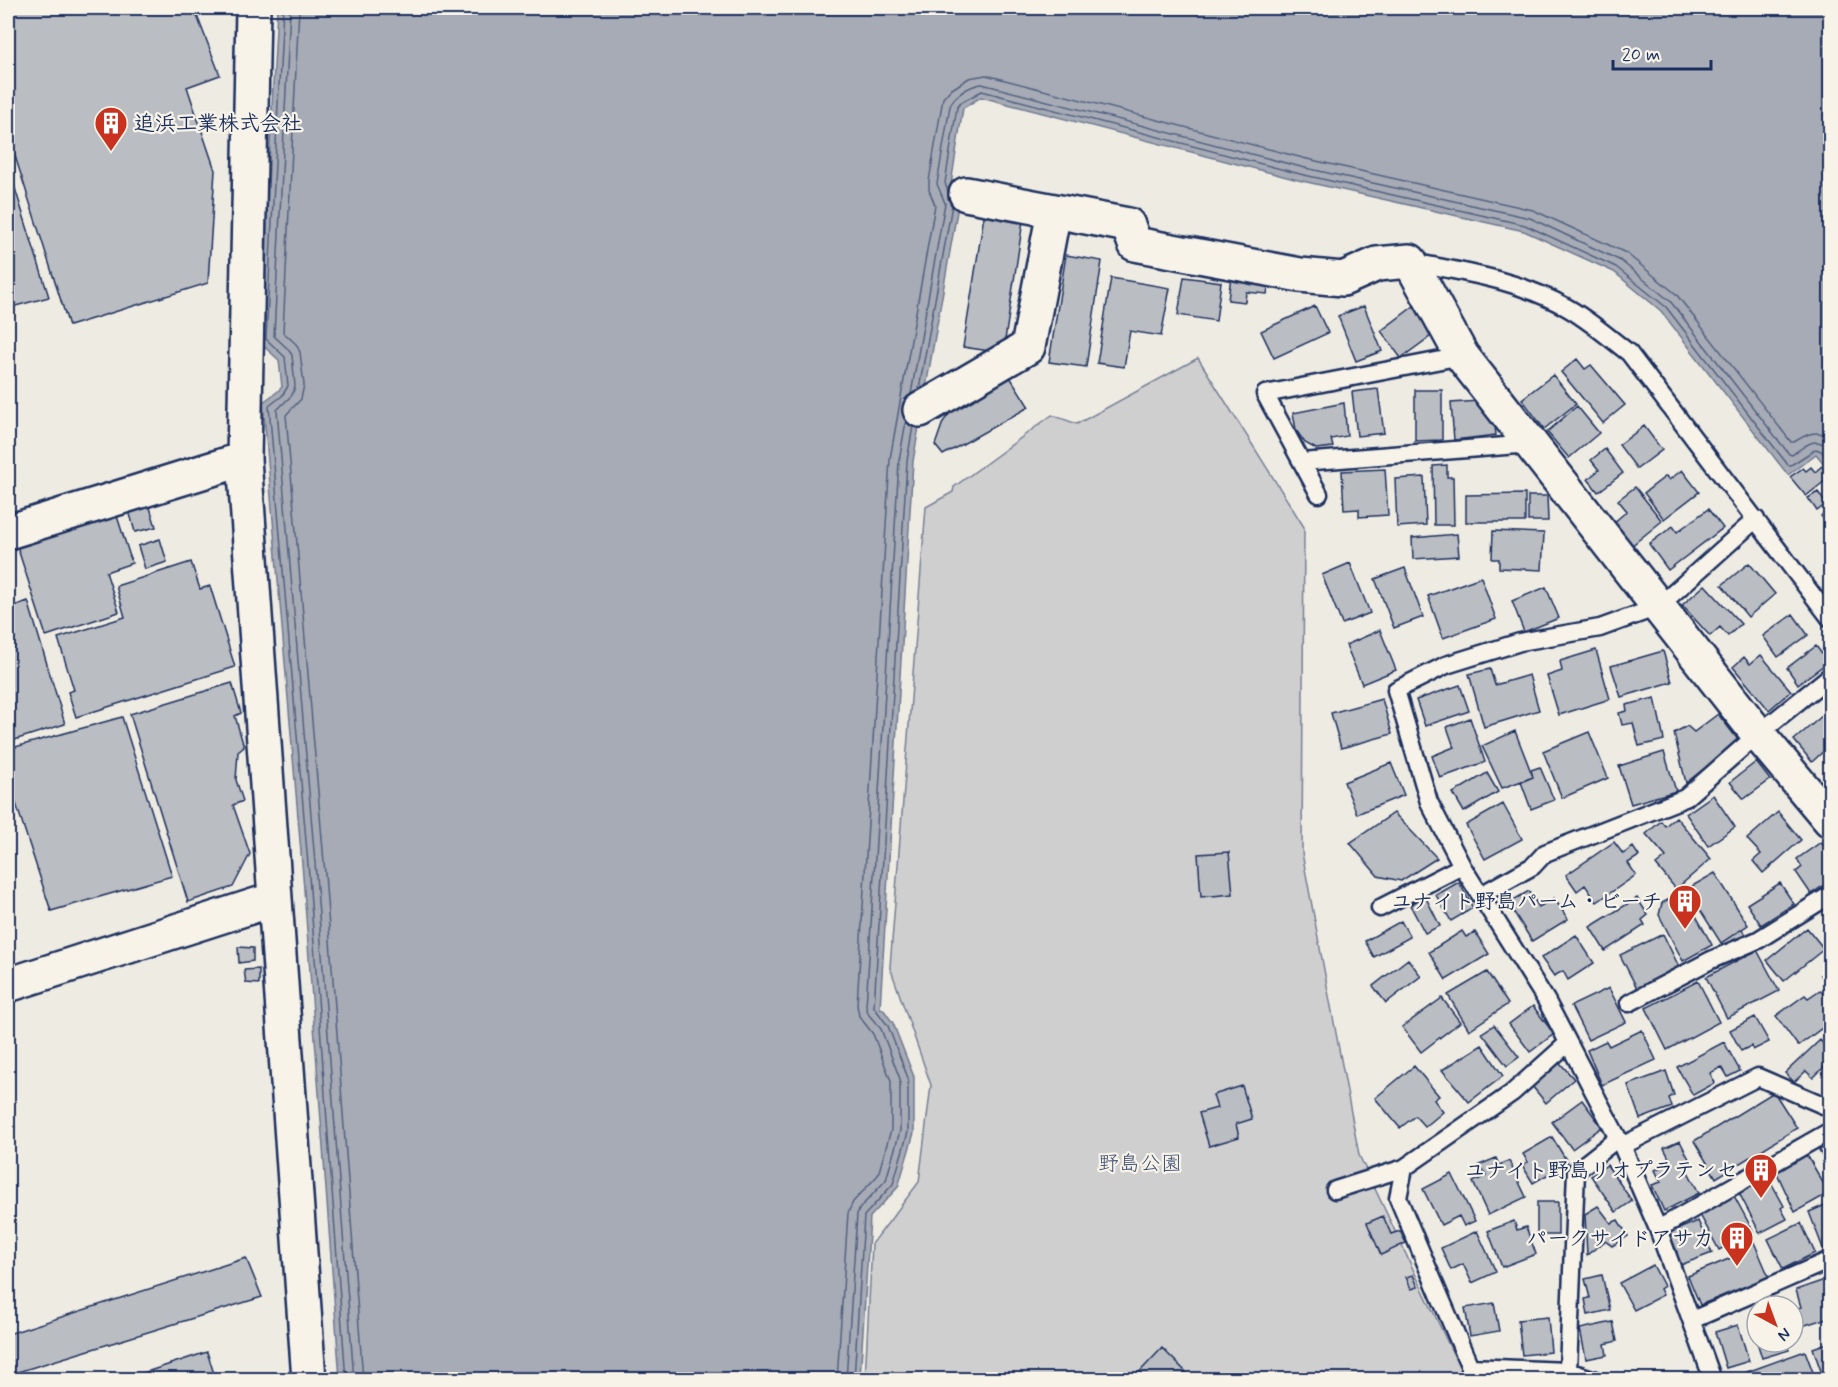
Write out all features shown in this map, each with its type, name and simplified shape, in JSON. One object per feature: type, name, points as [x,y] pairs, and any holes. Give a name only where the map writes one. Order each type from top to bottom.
[{"type":"street","points":[[253,8],[244,459],[309,1380]]},
{"type":"street","points":[[966,194],[1128,225],[1135,244],[1300,275],[1343,279],[1377,264],[1410,261],[1462,356],[1758,734],[1830,820]]},
{"type":"street","points":[[920,410],[1028,347],[1054,211]]},
{"type":"street","points":[[8,532],[244,459]]},
{"type":"street","points":[[8,985],[275,899]]},
{"type":"lane","points":[[1410,261],[1503,281],[1566,307],[1629,353],[1830,618]]},
{"type":"lane","points":[[1319,494],[1265,394],[1462,356]]},
{"type":"lane","points":[[1302,462],[1531,444]]},
{"type":"lane","points":[[1713,1380],[1658,1229],[1620,1142],[1546,1000],[1462,866],[1429,802],[1396,690],[1446,665],[1520,642],[1600,628],[1658,607],[1756,519]]},
{"type":"lane","points":[[1480,895],[1533,866],[1545,853],[1685,798],[1830,675]]},
{"type":"lane","points":[[1380,908],[1462,866]]},
{"type":"lane","points":[[1629,1003],[1711,960],[1758,940],[1830,896]]},
{"type":"lane","points":[[1335,1190],[1404,1168],[1512,1093],[1568,1043]]},
{"type":"lane","points":[[1570,1375],[1576,1172],[1620,1142],[1758,1077],[1830,1108]]},
{"type":"lane","points":[[1658,1229],[1830,1131]]},
{"type":"lane","points":[[1404,1168],[1398,1198],[1470,1367],[1546,1375],[1570,1375],[1595,1380]]},
{"type":"lane","points":[[1692,1320],[1830,1260]]},
{"type":"green space","name":"野島公園","points":[[1198,358],[1304,527],[1302,853],[1359,1155],[1465,1379],[865,1380],[872,1244],[919,1182],[931,1085],[890,967],[926,507],[953,492],[954,487],[1052,415],[1077,424]]},
{"type":"water","points":[[277,8],[1830,8],[1830,471],[1816,454],[1788,475],[1661,311],[1614,272],[1524,231],[1298,180],[981,97],[963,108],[951,184],[959,200],[913,461],[880,1008],[893,1023],[914,1077],[914,1133],[898,1187],[870,1217],[860,1379],[340,1379],[303,876],[263,402],[282,387],[279,360],[260,343]]},
{"type":"building","name":"追浜工業株式会社","points":[[8,8],[194,8],[220,75],[187,87],[215,170],[208,283],[69,326],[8,134]]},
{"type":"building","points":[[8,166],[49,297],[8,308]]},
{"type":"building","points":[[984,216],[1023,221],[1003,353],[963,347]]},
{"type":"building","points":[[1066,255],[1102,261],[1086,367],[1049,362]]},
{"type":"building","points":[[1231,276],[1269,281],[1267,294],[1246,292],[1245,302],[1228,300]]},
{"type":"building","points":[[1184,277],[1221,282],[1216,321],[1178,315]]},
{"type":"building","points":[[1111,278],[1170,288],[1161,336],[1130,331],[1124,367],[1097,363]]},
{"type":"building","points":[[1315,306],[1328,333],[1274,358],[1261,331]]},
{"type":"building","points":[[1364,306],[1382,351],[1356,361],[1338,316]]},
{"type":"building","points":[[1414,306],[1435,333],[1401,358],[1381,331]]},
{"type":"building","points":[[1577,359],[1585,369],[1591,365],[1625,405],[1603,423],[1561,372]]},
{"type":"building","points":[[1005,369],[1029,407],[943,455],[935,445],[943,422],[959,400]]},
{"type":"building","points":[[1553,375],[1576,404],[1544,429],[1522,399]]},
{"type":"building","points":[[1378,389],[1384,433],[1357,436],[1352,392]]},
{"type":"building","points":[[1415,390],[1442,390],[1442,440],[1415,441]]},
{"type":"building","points":[[1479,401],[1494,418],[1496,435],[1454,440],[1451,403]]},
{"type":"building","points":[[1344,403],[1347,436],[1331,439],[1333,447],[1316,449],[1305,443],[1296,430],[1293,413]]},
{"type":"building","points":[[1577,406],[1599,433],[1569,458],[1547,432]]},
{"type":"building","points":[[1644,426],[1662,450],[1637,469],[1619,445]]},
{"type":"building","points":[[1605,449],[1623,473],[1598,492],[1588,479],[1599,470],[1591,460]]},
{"type":"building","points":[[1447,465],[1447,477],[1453,477],[1454,525],[1434,525],[1433,466]]},
{"type":"building","points":[[1822,466],[1830,477],[1806,496],[1790,477],[1803,468],[1806,471],[1811,467],[1815,472]]},
{"type":"building","points":[[1385,469],[1388,515],[1359,517],[1359,509],[1344,510],[1342,471]]},
{"type":"building","points":[[1682,470],[1699,492],[1664,519],[1644,493],[1666,476],[1669,480]]},
{"type":"building","points":[[1424,477],[1426,525],[1397,527],[1395,479]]},
{"type":"building","points":[[1635,487],[1662,521],[1630,547],[1612,524],[1627,511],[1618,500]]},
{"type":"building","points":[[1818,492],[1826,504],[1817,511],[1808,498]]},
{"type":"building","points":[[1525,494],[1525,522],[1466,522],[1466,495]]},
{"type":"building","points":[[1528,496],[1547,496],[1548,521],[1528,521]]},
{"type":"building","points":[[148,501],[156,527],[135,532],[128,507]]},
{"type":"building","points":[[1708,509],[1723,528],[1668,570],[1649,544],[1673,526],[1677,532]]},
{"type":"building","points":[[1829,511],[1830,514],[1830,527],[1821,516]]},
{"type":"building","points":[[116,513],[132,563],[106,572],[119,612],[46,636],[17,546]]},
{"type":"building","points":[[1493,531],[1544,533],[1542,570],[1499,568],[1499,559],[1492,559]]},
{"type":"building","points":[[1457,534],[1459,556],[1413,559],[1412,538]]},
{"type":"building","points":[[160,539],[167,562],[145,569],[138,546]]},
{"type":"building","points":[[191,562],[200,589],[210,586],[235,667],[76,717],[68,692],[74,690],[58,638],[125,617],[116,586]]},
{"type":"building","points":[[1350,563],[1370,613],[1342,624],[1322,575]]},
{"type":"building","points":[[1749,563],[1775,594],[1748,617],[1722,585]]},
{"type":"building","points":[[1405,568],[1423,617],[1394,628],[1375,579]]},
{"type":"building","points":[[1481,577],[1496,619],[1443,638],[1428,596]]},
{"type":"building","points":[[1705,585],[1741,624],[1728,636],[1720,627],[1710,636],[1682,605]]},
{"type":"building","points":[[1546,587],[1559,618],[1524,632],[1512,601]]},
{"type":"building","points":[[28,601],[65,724],[8,742],[8,608]]},
{"type":"building","points":[[1793,614],[1808,635],[1778,657],[1763,636]]},
{"type":"building","points":[[1380,630],[1396,670],[1362,684],[1346,645]]},
{"type":"building","points":[[1816,646],[1828,662],[1798,684],[1787,668]]},
{"type":"building","points":[[1596,650],[1610,699],[1559,715],[1547,676],[1562,671],[1560,661]]},
{"type":"building","points":[[1663,651],[1672,682],[1621,697],[1611,666]]},
{"type":"building","points":[[1761,655],[1791,691],[1769,710],[1733,667],[1744,657],[1750,664]]},
{"type":"building","points":[[1490,669],[1495,685],[1529,675],[1539,710],[1484,727],[1469,674]]},
{"type":"building","points":[[232,683],[241,713],[235,716],[244,747],[238,752],[236,780],[243,801],[233,805],[250,854],[233,887],[188,902],[130,714]]},
{"type":"building","points":[[1460,685],[1469,711],[1425,726],[1416,700]]},
{"type":"building","points":[[1655,698],[1664,740],[1639,746],[1633,723],[1622,725],[1619,713],[1627,711],[1626,705]]},
{"type":"building","points":[[1382,699],[1392,734],[1341,748],[1331,713]]},
{"type":"building","points":[[1718,714],[1739,741],[1686,783],[1674,733],[1687,726],[1694,732]]},
{"type":"building","points":[[1823,715],[1830,723],[1830,745],[1812,762],[1794,740]]},
{"type":"building","points":[[122,717],[172,876],[51,911],[8,779],[8,749]]},
{"type":"building","points":[[1470,718],[1485,762],[1440,778],[1432,756],[1454,747],[1447,727]]},
{"type":"building","points":[[1515,731],[1533,777],[1502,788],[1482,746]]},
{"type":"building","points":[[1589,732],[1608,778],[1562,798],[1543,751]]},
{"type":"building","points":[[1664,752],[1676,791],[1631,804],[1619,766]]},
{"type":"building","points":[[1756,762],[1770,780],[1744,799],[1730,782]]},
{"type":"building","points":[[1391,763],[1404,795],[1357,814],[1344,782]]},
{"type":"building","points":[[1540,767],[1554,800],[1531,809],[1521,782],[1533,777],[1531,770]]},
{"type":"building","points":[[1487,773],[1498,792],[1464,812],[1453,793]]},
{"type":"building","points":[[1713,795],[1735,827],[1708,846],[1686,814]]},
{"type":"building","points":[[1503,804],[1522,839],[1485,859],[1466,825]]},
{"type":"building","points":[[1778,812],[1801,840],[1763,873],[1753,861],[1761,854],[1747,839]]},
{"type":"building","points":[[1394,813],[1437,858],[1401,881],[1378,876],[1350,843]]},
{"type":"building","points":[[1676,817],[1711,859],[1676,889],[1656,865],[1666,857],[1646,834],[1661,821],[1665,826]]},
{"type":"building","points":[[1614,842],[1623,854],[1633,847],[1639,856],[1628,863],[1636,875],[1597,902],[1585,885],[1577,891],[1566,875]]},
{"type":"building","points":[[1821,842],[1827,851],[1830,849],[1830,881],[1811,894],[1796,872],[1802,867],[1797,859]]},
{"type":"building","points":[[1229,852],[1233,894],[1201,897],[1198,854]]},
{"type":"building","points":[[1715,873],[1748,925],[1721,943],[1687,889]]},
{"type":"building","points":[[1459,882],[1473,908],[1451,921],[1436,895]]},
{"type":"building","points":[[1780,883],[1794,904],[1761,925],[1747,904]]},
{"type":"building","points":[[1529,891],[1539,907],[1554,898],[1568,919],[1532,941],[1508,903]]},
{"type":"building","name":"ユナイト野島パーム・ビーチ","points":[[1681,893],[1687,905],[1692,902],[1697,913],[1695,914],[1712,945],[1683,961],[1659,915],[1662,903]]},
{"type":"building","points":[[1425,896],[1440,926],[1425,933],[1410,905]]},
{"type":"building","points":[[1637,898],[1648,915],[1642,920],[1645,925],[1605,951],[1590,927]]},
{"type":"building","points":[[1401,921],[1410,937],[1374,957],[1365,941]]},
{"type":"building","points":[[1807,928],[1824,949],[1784,981],[1767,960]]},
{"type":"building","points":[[1742,929],[1747,939],[1727,952],[1721,943]]},
{"type":"building","points":[[1462,931],[1466,937],[1475,932],[1489,954],[1446,980],[1429,952]]},
{"type":"building","points":[[1663,934],[1680,969],[1638,990],[1620,955]]},
{"type":"building","points":[[1576,935],[1594,963],[1568,980],[1563,971],[1554,976],[1541,958]]},
{"type":"building","points":[[238,947],[253,948],[253,961],[239,963]]},
{"type":"building","points":[[1757,950],[1779,991],[1727,1018],[1706,977]]},
{"type":"building","points":[[1408,959],[1421,976],[1386,1003],[1373,986]]},
{"type":"building","points":[[259,969],[259,984],[246,983],[244,970]]},
{"type":"building","points":[[1830,969],[1830,988],[1821,975]]},
{"type":"building","points":[[1487,972],[1508,1004],[1469,1030],[1448,995]]},
{"type":"building","points":[[1698,981],[1719,1022],[1667,1050],[1646,1008]]},
{"type":"building","points":[[1609,988],[1626,1022],[1588,1040],[1571,1006]]},
{"type":"building","points":[[1820,990],[1830,1004],[1830,1022],[1798,1046],[1776,1016],[1805,995],[1808,998]]},
{"type":"building","points":[[1442,998],[1460,1022],[1421,1052],[1402,1027]]},
{"type":"building","points":[[1533,1006],[1554,1034],[1530,1052],[1509,1024]]},
{"type":"building","points":[[1755,1017],[1769,1042],[1753,1050],[1751,1046],[1741,1051],[1730,1030]]},
{"type":"building","points":[[1494,1025],[1519,1057],[1507,1066],[1482,1033]]},
{"type":"building","points":[[1642,1030],[1656,1060],[1602,1085],[1587,1050],[1606,1041],[1609,1046]]},
{"type":"building","points":[[1820,1040],[1830,1051],[1830,1061],[1813,1078],[1806,1071],[1794,1082],[1785,1073]]},
{"type":"building","points":[[1724,1042],[1740,1071],[1728,1077],[1722,1067],[1710,1073],[1715,1083],[1693,1095],[1677,1067]]},
{"type":"building","points":[[1482,1045],[1503,1076],[1469,1102],[1442,1070]]},
{"type":"building","points":[[1560,1063],[1574,1079],[1546,1103],[1532,1086]]},
{"type":"building","points":[[1414,1066],[1439,1096],[1434,1100],[1443,1112],[1425,1127],[1415,1116],[1400,1128],[1375,1098]]},
{"type":"building","points":[[1666,1071],[1674,1095],[1669,1098],[1672,1107],[1640,1119],[1628,1085]]},
{"type":"building","points":[[1242,1086],[1252,1119],[1236,1124],[1239,1137],[1209,1146],[1199,1113],[1217,1108],[1213,1095]]},
{"type":"building","points":[[1774,1092],[1797,1128],[1716,1178],[1694,1141]]},
{"type":"building","points":[[1582,1100],[1602,1127],[1572,1149],[1552,1122]]},
{"type":"building","points":[[1552,1137],[1568,1163],[1533,1183],[1522,1165],[1528,1162],[1523,1154]]},
{"type":"building","points":[[1680,1141],[1690,1161],[1684,1164],[1699,1193],[1664,1211],[1652,1185],[1661,1182],[1655,1170],[1671,1162],[1664,1148]]},
{"type":"building","points":[[1830,1143],[1830,1169],[1819,1150]]},
{"type":"building","points":[[1807,1155],[1829,1193],[1795,1212],[1776,1171]]},
{"type":"building","points":[[1496,1158],[1499,1165],[1509,1161],[1526,1197],[1488,1215],[1473,1182],[1486,1176],[1479,1165]]},
{"type":"building","points":[[1607,1165],[1632,1201],[1616,1212],[1591,1176]]},
{"type":"building","points":[[1452,1174],[1475,1221],[1464,1226],[1459,1216],[1441,1225],[1423,1189]]},
{"type":"building","name":"ユナイト野島リオプラテンセ","points":[[1767,1175],[1784,1206],[1781,1208],[1787,1219],[1760,1233],[1738,1191]]},
{"type":"building","points":[[1732,1192],[1753,1231],[1719,1250],[1698,1211]]},
{"type":"building","points":[[1537,1202],[1558,1202],[1558,1235],[1537,1235]]},
{"type":"building","points":[[1830,1203],[1830,1254],[1826,1256],[1809,1212]]},
{"type":"building","points":[[1598,1206],[1611,1223],[1618,1220],[1628,1236],[1612,1246],[1605,1241],[1587,1255],[1585,1214]]},
{"type":"building","points":[[1383,1216],[1391,1234],[1400,1231],[1406,1243],[1381,1255],[1367,1223]]},
{"type":"building","points":[[1514,1221],[1517,1230],[1526,1227],[1536,1254],[1502,1267],[1488,1231]]},
{"type":"building","points":[[1698,1221],[1712,1253],[1678,1266],[1673,1253],[1677,1252],[1669,1233]]},
{"type":"building","points":[[1801,1223],[1815,1253],[1783,1269],[1768,1239]]},
{"type":"building","points":[[1477,1231],[1496,1272],[1472,1283],[1463,1264],[1451,1270],[1441,1248]]},
{"type":"building","name":"パークサイドアサカ","points":[[1753,1240],[1769,1277],[1700,1305],[1688,1276],[1731,1258],[1728,1250]]},
{"type":"building","points":[[246,1258],[262,1297],[8,1375],[8,1334]]},
{"type":"building","points":[[1653,1265],[1664,1286],[1660,1289],[1663,1295],[1634,1310],[1619,1283]]},
{"type":"building","points":[[1413,1275],[1418,1287],[1411,1289],[1406,1277]]},
{"type":"building","points":[[1602,1275],[1610,1310],[1588,1315],[1585,1299],[1590,1298],[1585,1279]]},
{"type":"building","points":[[1830,1278],[1830,1317],[1805,1325],[1805,1294],[1797,1294],[1796,1290]]},
{"type":"building","points":[[1494,1303],[1499,1331],[1470,1336],[1465,1308]]},
{"type":"building","points":[[1548,1317],[1551,1352],[1522,1355],[1518,1320]]},
{"type":"building","points":[[1613,1322],[1617,1341],[1605,1344],[1607,1355],[1586,1359],[1580,1329]]},
{"type":"building","points":[[1738,1325],[1749,1361],[1726,1368],[1715,1332]]},
{"type":"building","points":[[1830,1342],[1830,1375],[1829,1372],[1822,1374],[1813,1348]]},
{"type":"building","points":[[1162,1348],[1186,1372],[1178,1380],[1132,1380]]},
{"type":"building","points":[[1805,1351],[1816,1380],[1750,1380],[1747,1372],[1797,1354],[1805,1354]]},
{"type":"building","points":[[207,1352],[216,1380],[122,1380]]},
{"type":"building","points":[[1761,1354],[1776,1354],[1762,1358]]},
{"type":"place","name":"追浜工業株式会社","points":[[111,152]]},
{"type":"place","name":"ユナイト野島パーム・ビーチ","points":[[1685,930]]},
{"type":"place","name":"ユナイト野島リオプラテンセ","points":[[1761,1199]]},
{"type":"place","name":"パークサイドアサカ","points":[[1737,1267]]}]
